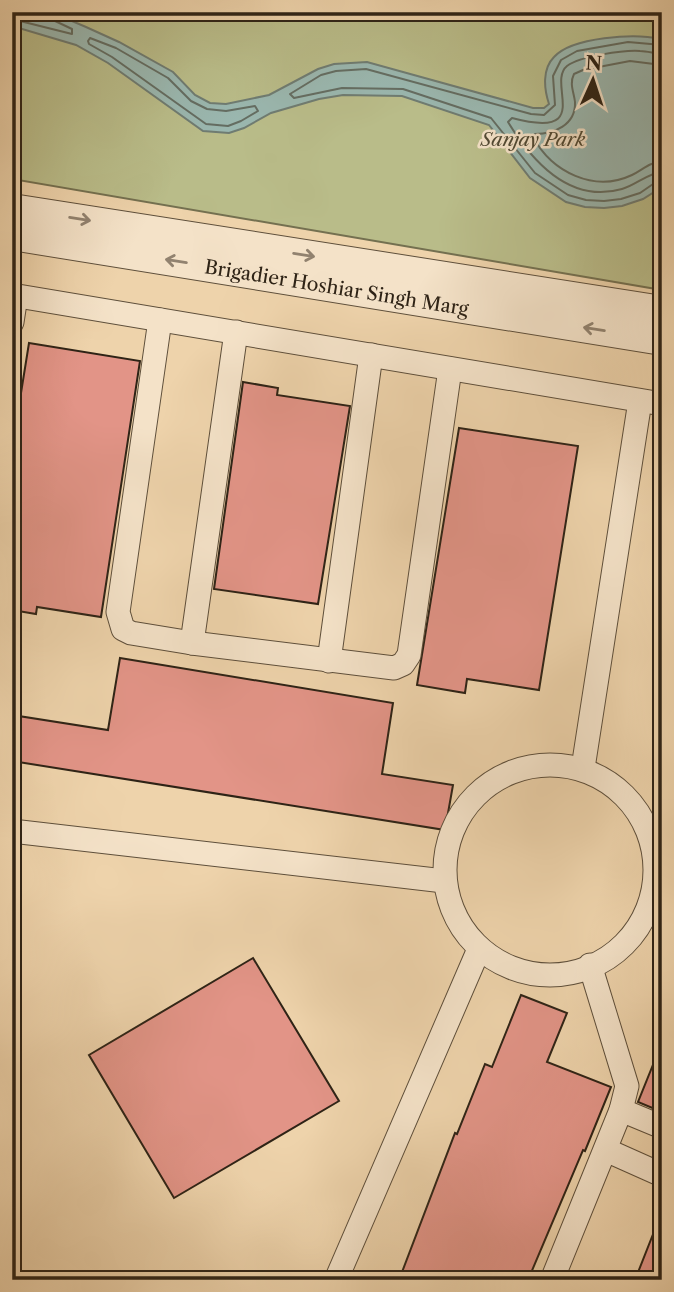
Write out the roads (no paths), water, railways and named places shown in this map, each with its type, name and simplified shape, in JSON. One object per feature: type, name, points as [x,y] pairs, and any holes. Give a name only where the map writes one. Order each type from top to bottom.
[{"type":"street","name":"Brigadier Hoshiar Singh Marg","points":[[12,209],[662,311]]},
{"type":"street","name":"Brigadier Hoshiar Singh Marg","points":[[12,234],[662,340]]},
{"type":"street","points":[[12,322],[14,296],[651,402],[583,768]]},
{"type":"street","points":[[160,320],[118,612],[123,629],[192,643],[394,668],[403,664],[409,655],[450,369]]},
{"type":"street","points":[[192,643],[236,332]]},
{"type":"street","points":[[329,661],[371,355]]},
{"type":"street","points":[[547,766],[583,768],[624,793],[651,834],[657,871],[657,896],[643,922],[620,950],[573,974],[536,975],[501,964],[479,949],[456,920],[444,881],[447,844],[455,821],[478,792],[512,771],[547,766]]},
{"type":"street","points":[[12,831],[444,881]]},
{"type":"street","points":[[337,1280],[479,949]]},
{"type":"street","points":[[552,1280],[606,1150],[627,1086],[590,965]]},
{"type":"street","points":[[621,1111],[662,1127]]},
{"type":"street","points":[[606,1150],[662,1175]]},
{"type":"water","points":[[12,12],[51,12],[86,27],[173,72],[195,95],[210,103],[226,104],[269,95],[318,69],[334,64],[367,62],[533,108],[544,108],[549,104],[545,86],[547,67],[563,50],[604,38],[635,36],[662,39],[662,187],[643,199],[622,206],[585,207],[566,202],[530,178],[489,125],[402,96],[343,95],[319,99],[271,113],[229,133],[203,131],[108,63],[76,45],[12,26]]},
{"type":"park label","name":"Sanjay Park","points":[[533,139]]}]
